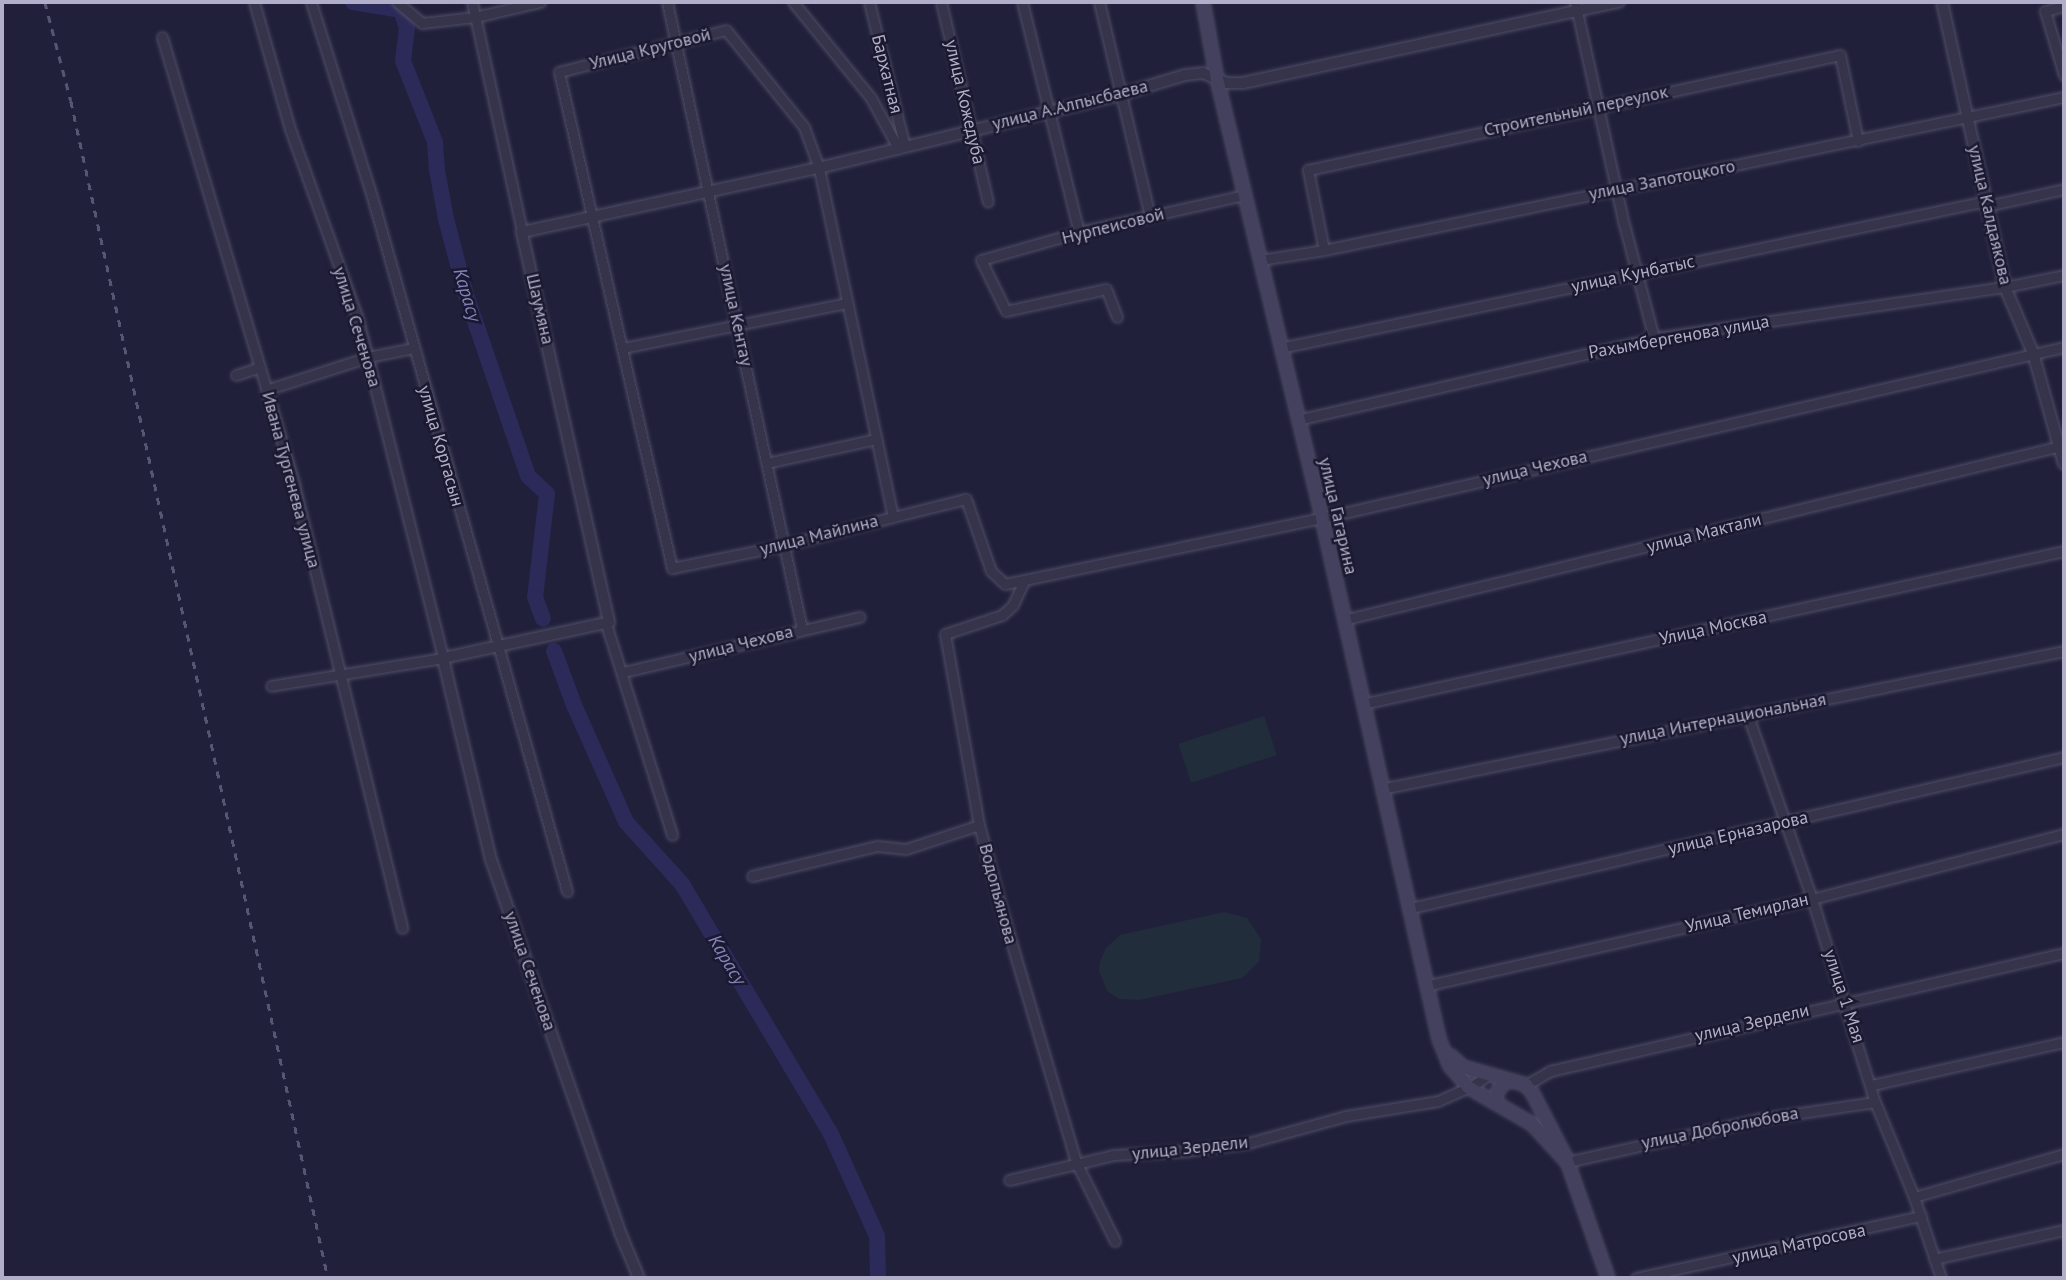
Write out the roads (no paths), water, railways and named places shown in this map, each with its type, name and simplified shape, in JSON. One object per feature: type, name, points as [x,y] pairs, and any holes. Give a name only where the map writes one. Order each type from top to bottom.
[{"type":"main road","name":"улица Гагарина","points":[[1203,2],[1217,79],[1322,518],[1439,1039],[1450,1066],[1468,1087],[1532,1124],[1567,1162]]},
{"type":"main road","points":[[1439,1039],[1455,1062],[1488,1075],[1526,1085],[1567,1162],[1608,1278]]},
{"type":"main road","points":[[1495,1102],[1498,1090],[1508,1080]]},
{"type":"main road","points":[[1532,1124],[1541,1123],[1544,1115]]},
{"type":"street","name":"улица Сеченова","points":[[254,2],[290,129],[358,319],[492,860],[621,1235],[639,1278]]},
{"type":"street","name":"улица Коргасын","points":[[311,2],[373,200],[567,891]]},
{"type":"street","points":[[397,2],[422,23],[475,17],[540,2]]},
{"type":"street","name":"Шаумяна","points":[[472,2],[608,620],[672,835]]},
{"type":"street","name":"улица Кентау","points":[[667,2],[802,629]]},
{"type":"street","points":[[793,2],[871,99],[901,147]]},
{"type":"street","name":"Бархатная","points":[[869,2],[901,147]]},
{"type":"street","name":"улица Кожедуба","points":[[941,2],[988,202]]},
{"type":"street","points":[[1022,2],[1079,232]]},
{"type":"street","points":[[1099,2],[1150,216]]},
{"type":"street","name":"улица А.Алпысбаева","points":[[522,232],[594,219],[819,168],[1122,94],[1185,75],[1203,73],[1217,79],[1243,83],[1576,6],[1619,2]]},
{"type":"street","name":"улица Калдаякова","points":[[1942,2],[2005,287],[2033,353],[2062,446],[2064,464]]},
{"type":"street","points":[[1576,6],[1654,338]]},
{"type":"street","points":[[2064,6],[2045,11],[2064,75]]},
{"type":"street","name":"Улица Круговой","points":[[671,568],[559,72],[726,30],[804,127],[819,168],[893,517]]},
{"type":"street","name":"Ивана Тургенева улица","points":[[162,37],[260,367],[342,675],[402,928]]},
{"type":"street","name":"Строительный переулок","points":[[1324,250],[1308,170],[1840,55],[1858,141]]},
{"type":"street","name":"улица Запотоцкого","points":[[1260,260],[1324,250],[1968,119],[2064,97]]},
{"type":"street","name":"улица Кунбатыс","points":[[1280,348],[1638,273],[2064,189]]},
{"type":"street","name":"Нурпеисовой","points":[[1117,317],[1106,289],[1006,311],[981,260],[1079,232],[1245,195]]},
{"type":"street","name":"Рахымбергенова улица","points":[[1297,420],[1654,338],[2005,287],[2064,275]]},
{"type":"street","points":[[623,348],[847,303]]},
{"type":"street","name":"улица Чехова","points":[[1005,584],[1322,518],[2064,346]]},
{"type":"street","points":[[266,390],[368,358],[414,348]]},
{"type":"street","points":[[236,375],[260,367]]},
{"type":"street","points":[[767,463],[876,439]]},
{"type":"street","name":"улица Мактали","points":[[1343,620],[2062,446]]},
{"type":"street","name":"улица Майлина","points":[[671,568],[785,545],[966,499],[991,571],[1005,584]]},
{"type":"street","name":"Улица Москва","points":[[1362,704],[2064,551]]},
{"type":"street","name":"Водопьянова","points":[[1024,581],[1013,605],[1002,615],[946,634],[979,825],[1076,1162],[1115,1241]]},
{"type":"street","name":"улица Чехова","points":[[623,672],[860,617]]},
{"type":"street","points":[[271,686],[497,648],[608,620]]},
{"type":"street","name":"улица Интернациональная","points":[[1381,789],[2064,651]]},
{"type":"street","name":"улица 1 Мая","points":[[1747,713],[1812,898],[1872,1085],[1875,1102],[1921,1216],[1941,1278]]},
{"type":"street","name":"улица Ерназарова","points":[[1411,908],[2064,757]]},
{"type":"street","points":[[752,876],[877,846],[906,849],[979,825]]},
{"type":"street","name":"Улица Темирлан","points":[[1429,985],[1812,898],[2064,834]]},
{"type":"street","name":"улица Зердели","points":[[1526,1085],[1550,1072],[1845,1001],[2064,953]]},
{"type":"street","points":[[1872,1085],[2064,1042]]},
{"type":"street","name":"улица Зердели","points":[[1009,1180],[1113,1155],[1248,1143],[1346,1116],[1438,1101],[1488,1075]]},
{"type":"street","name":"улица Добролюбова","points":[[1567,1162],[1796,1112],[1875,1102]]},
{"type":"street","points":[[1914,1198],[2064,1154]]},
{"type":"street","name":"улица Матросова","points":[[1636,1278],[1921,1216]]},
{"type":"street","points":[[1934,1259],[2064,1230]]},
{"type":"waterway","name":"Карасу","points":[[353,2],[401,10],[407,28],[403,61],[435,142],[446,219],[466,295],[528,476],[547,494],[535,597],[543,619]]},
{"type":"waterway","name":"Карасу","points":[[554,651],[574,705],[626,822],[682,884],[830,1132],[877,1236],[878,1278]]},
{"type":"railway","points":[[45,2],[71,101],[328,1278]]}]
